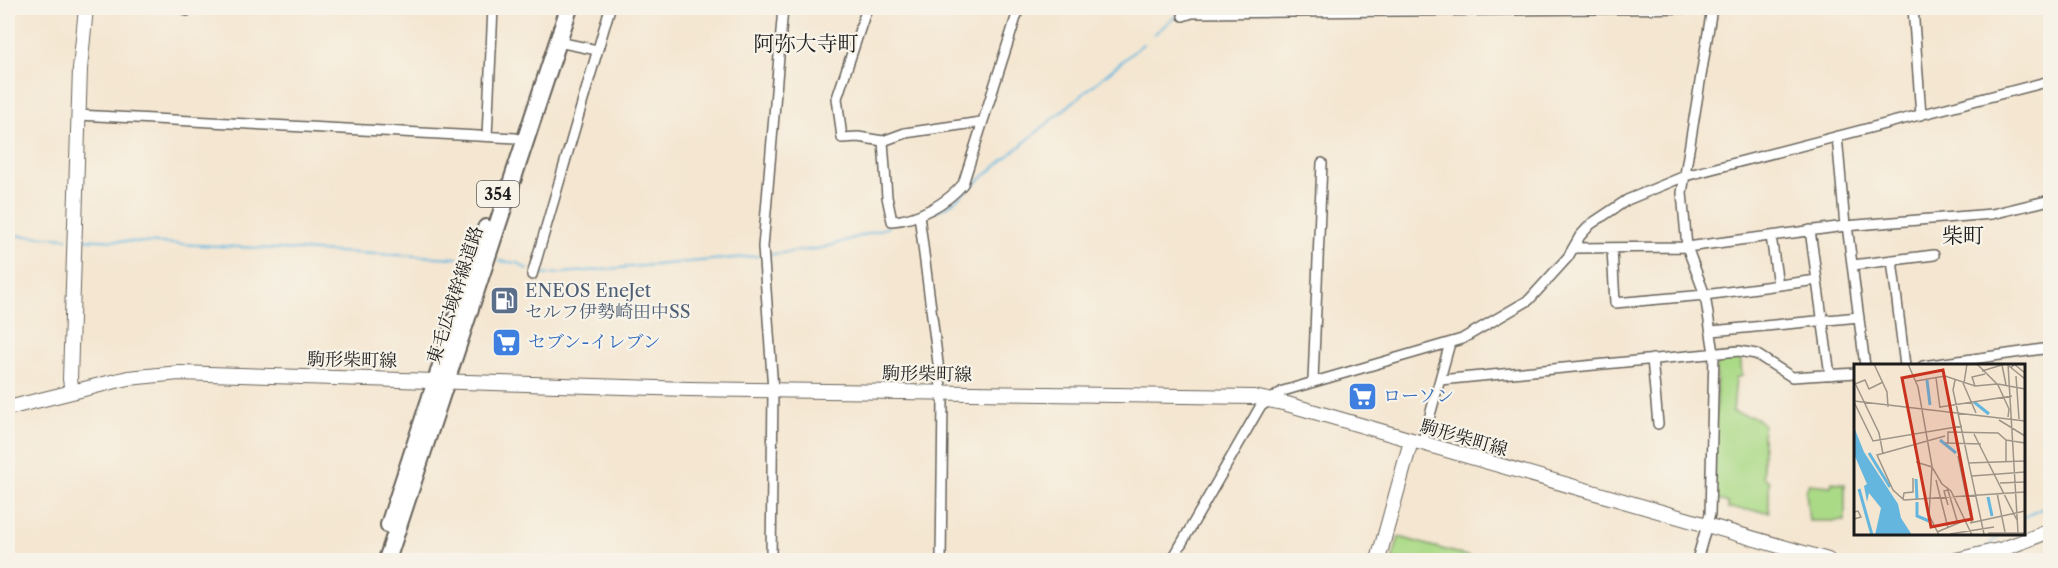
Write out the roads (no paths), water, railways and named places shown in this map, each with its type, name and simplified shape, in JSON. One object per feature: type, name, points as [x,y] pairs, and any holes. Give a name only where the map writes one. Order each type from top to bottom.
[{"type":"highway","name":"東毛広域幹線道路","points":[[387,561],[558,8]]},
{"type":"highway","name":"東毛広域幹線道路","points":[[378,561],[569,8]]},
{"type":"main road","points":[[72,392],[70,379],[78,115],[86,8]]},
{"type":"main road","name":"駒形柴町線","points":[[8,408],[128,378],[162,373],[773,390],[1268,399],[1828,561]]},
{"type":"main road","points":[[1378,561],[1416,443]]},
{"type":"main road","points":[[1384,561],[1416,443]]},
{"type":"main road","points":[[1956,561],[1996,551],[2050,531]]},
{"type":"street","points":[[487,136],[493,8]]},
{"type":"street","points":[[532,275],[610,8]]},
{"type":"street","points":[[771,561],[773,390],[763,247],[783,8]]},
{"type":"street","points":[[867,8],[837,98],[842,138],[858,137],[883,141],[905,133],[981,122]]},
{"type":"street","points":[[883,141],[892,221],[919,215],[941,203],[963,184],[1019,8]]},
{"type":"street","points":[[1183,16],[1192,13],[1707,8]]},
{"type":"street","points":[[1697,561],[1710,514],[1714,353],[1705,295],[1687,247],[1682,193],[1712,8]]},
{"type":"street","points":[[1913,8],[1921,115]]},
{"type":"street","points":[[558,42],[597,50]]},
{"type":"street","points":[[1172,561],[1260,407],[1268,399],[1283,391],[1314,381],[1462,339],[1522,306],[1574,248],[1584,231],[1619,204],[1685,176],[2050,81]]},
{"type":"street","points":[[78,115],[516,138]]},
{"type":"street","points":[[1838,136],[1846,226],[1865,364]]},
{"type":"street","points":[[1314,381],[1322,163]]},
{"type":"street","points":[[1574,248],[1687,247],[1846,226],[1992,214],[2050,200]]},
{"type":"street","points":[[919,215],[942,392],[941,561]]},
{"type":"street","points":[[1810,230],[1830,375]]},
{"type":"street","points":[[1771,236],[1778,285]]},
{"type":"street","points":[[1612,249],[1615,303],[1705,295],[1817,280]]},
{"type":"street","points":[[1853,265],[1934,255]]},
{"type":"street","points":[[1892,260],[1905,364]]},
{"type":"street","points":[[1712,332],[1859,317]]},
{"type":"street","points":[[1416,443],[1440,380],[1450,343]]},
{"type":"street","points":[[1937,364],[2050,348]]},
{"type":"street","points":[[1440,380],[1749,351],[1792,377],[1854,373]]},
{"type":"street","points":[[1652,359],[1658,424]]},
{"type":"waterway","points":[[1153,35],[1186,8]]},
{"type":"waterway","points":[[936,211],[948,206],[1143,44]]},
{"type":"waterway","points":[[767,255],[822,248],[889,227]]},
{"type":"waterway","points":[[8,235],[68,238]]},
{"type":"waterway","points":[[80,239],[457,258]]},
{"type":"waterway","points":[[539,275],[758,256]]},
{"type":"waterway","points":[[499,261],[518,263],[528,270]]},
{"type":"waterway","points":[[2025,517],[2050,505]]},
{"type":"waterway","points":[[1989,545],[1999,535]]},
{"type":"place","name":"ENEOS EneJet セルフ伊勢崎田中SS","points":[[504,301]]},
{"type":"place","name":"セブン-イレブン","points":[[507,342]]},
{"type":"place","name":"ローソン","points":[[1362,396]]},
{"type":"district","name":"阿弥大寺町","points":[[806,44]]},
{"type":"district","name":"柴町","points":[[1963,236]]}]
